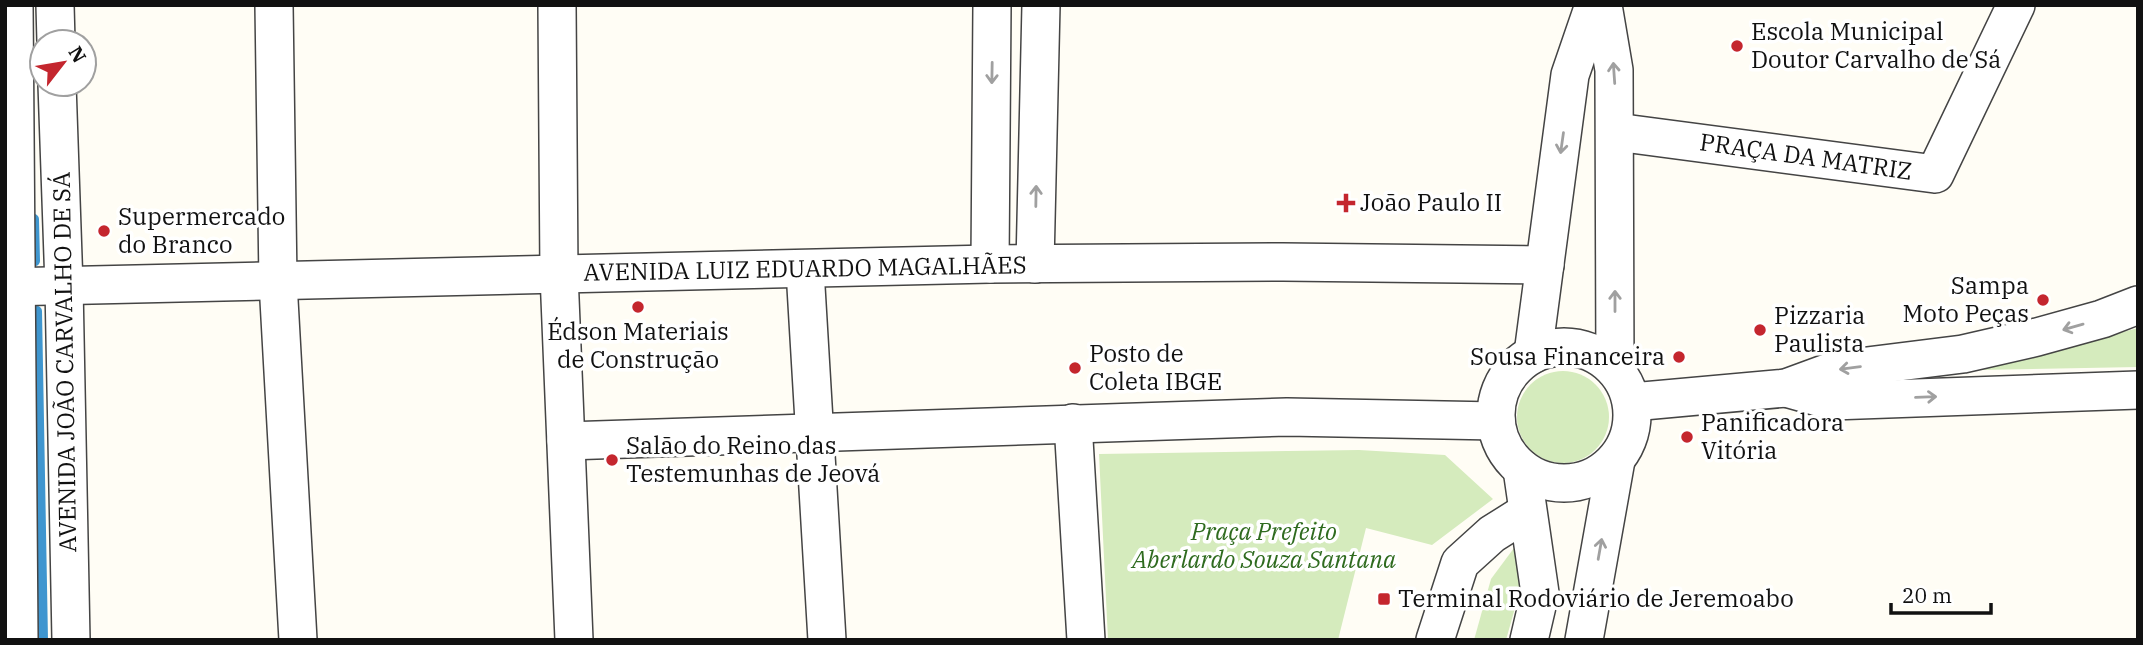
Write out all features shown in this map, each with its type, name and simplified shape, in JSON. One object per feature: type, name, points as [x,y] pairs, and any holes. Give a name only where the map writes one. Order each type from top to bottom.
[{"type":"street","name":"AVENIDA JOÃO CARVALHO DE SÁ","points":[[14,5],[11,287],[19,640]]},
{"type":"street","points":[[55,5],[56,28]]},
{"type":"street","points":[[274,5],[278,282],[298,640]]},
{"type":"street","points":[[557,5],[559,274],[574,640]]},
{"type":"street","points":[[990,264],[992,5]]},
{"type":"street","points":[[1035,264],[1041,5]]},
{"type":"street","points":[[1533,354],[1570,75],[1594,5]]},
{"type":"street","points":[[1603,5],[1614,70],[1615,369]]},
{"type":"street","name":"PRAÇA DA MATRIZ","points":[[1616,132],[1935,174],[2016,5]]},
{"type":"street","name":"AVENIDA JOÃO CARVALHO DE SÁ","points":[[57,98],[71,640]]},
{"type":"street","name":"AVENIDA LUIZ EDUARDO MAGALHÃES","points":[[11,287],[990,264],[1283,262],[1545,265]]},
{"type":"street","points":[[805,270],[827,640]]},
{"type":"street","points":[[1632,402],[1786,388],[1835,370],[1964,354],[2102,319],[2138,304]]},
{"type":"street","points":[[1573,347],[1596,354],[1615,369],[1625,383],[1632,402],[1629,439],[1616,460],[1599,475],[1586,481],[1562,484],[1543,481],[1522,469],[1502,444],[1496,421],[1501,388],[1514,369],[1533,354],[1549,348],[1573,347]]},
{"type":"street","points":[[1786,388],[1832,401],[2138,390]]},
{"type":"street","points":[[566,441],[1287,417],[1496,421]]},
{"type":"street","points":[[1073,424],[1086,640]]},
{"type":"street","points":[[1584,640],[1616,460]]},
{"type":"street","points":[[1522,469],[1527,512],[1536,550],[1540,593],[1529,640]]},
{"type":"street","points":[[1435,640],[1460,563],[1492,534],[1527,512]]},
{"type":"green space","points":[[2138,328],[2138,367],[1979,370]]},
{"type":"green space","points":[[1554,371],[1572,371],[1589,378],[1602,391],[1609,408],[1609,426],[1602,443],[1589,456],[1572,463],[1554,463],[1537,456],[1524,443],[1517,426],[1517,408],[1524,391],[1537,378]]},
{"type":"green space","name":"Praça Prefeito Aberlardo Souza Santana","points":[[1359,450],[1445,455],[1493,499],[1432,545],[1366,528],[1338,640],[1108,640],[1099,454]]},
{"type":"green space","points":[[1514,548],[1520,590],[1506,640],[1474,640],[1491,579]]},
{"type":"waterway","points":[[34,219],[35,261]]},
{"type":"waterway","points":[[37,311],[43,640]]},
{"type":"place","name":"Escola Municipal Doutor Carvalho de Sá","points":[[1737,46]]},
{"type":"place","name":"João Paulo II","points":[[1346,203]]},
{"type":"place","name":"Supermercado do Branco","points":[[104,231]]},
{"type":"place","name":"Sampa Moto Peças","points":[[2043,300]]},
{"type":"place","name":"Édson Materiais de Construção","points":[[638,307]]},
{"type":"place","name":"Pizzaria Paulista","points":[[1760,330]]},
{"type":"place","name":"Sousa Financeira","points":[[1679,357]]},
{"type":"place","name":"Posto de Coleta IBGE","points":[[1075,368]]},
{"type":"place","name":"Panificadora Vitória","points":[[1687,437]]},
{"type":"place","name":"Salão do Reino das Testemunhas de Jeová","points":[[612,460]]},
{"type":"place","name":"Terminal Rodoviário de Jeremoabo","points":[[1384,599]]}]
